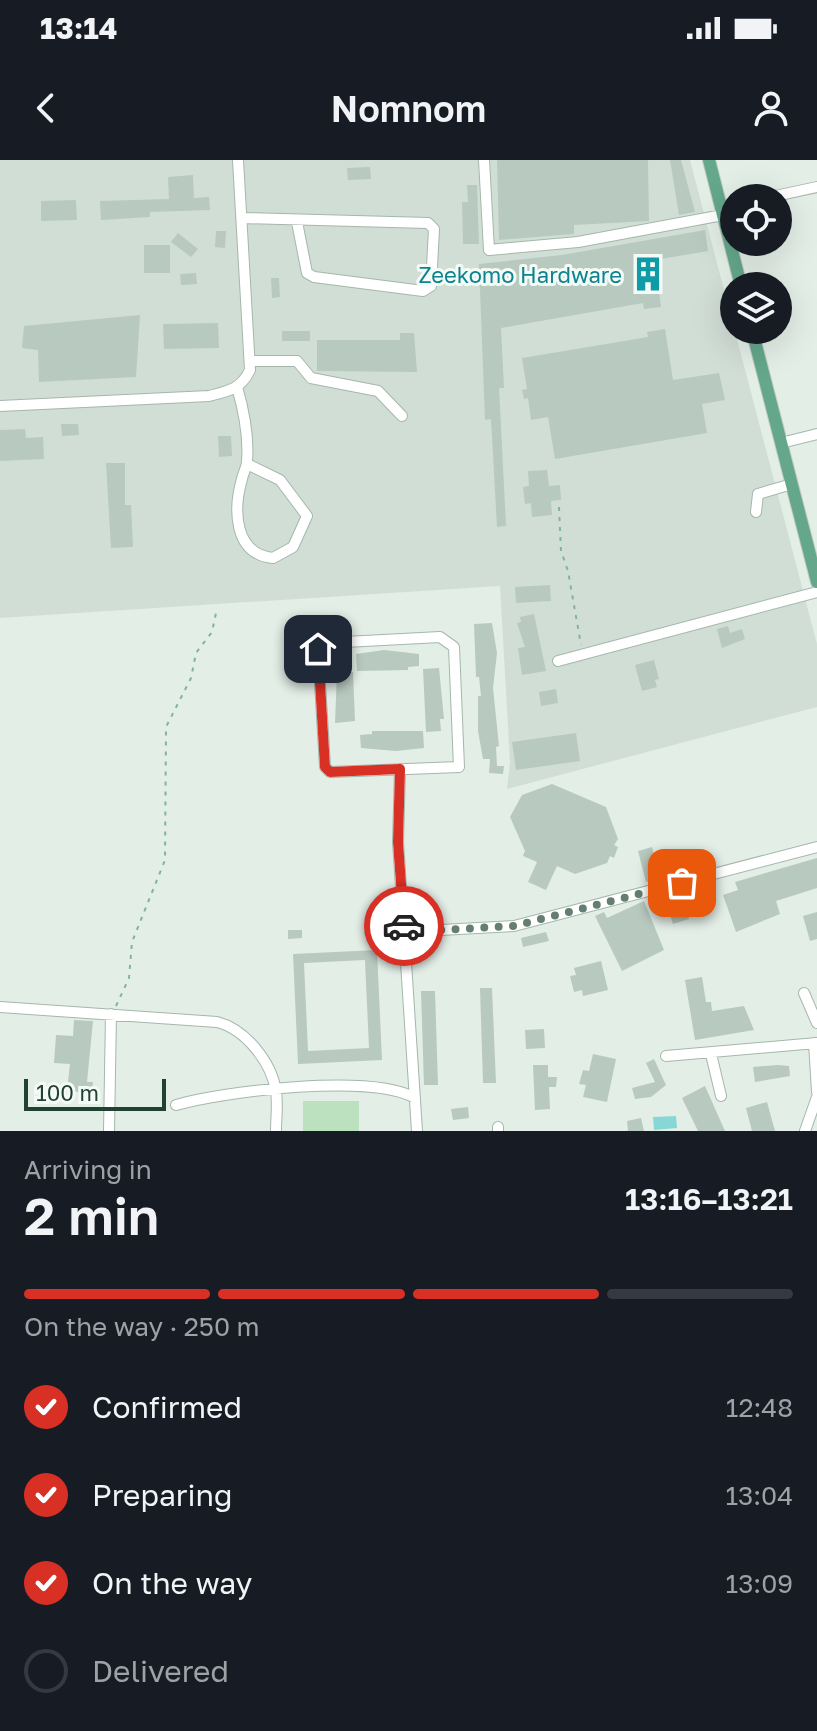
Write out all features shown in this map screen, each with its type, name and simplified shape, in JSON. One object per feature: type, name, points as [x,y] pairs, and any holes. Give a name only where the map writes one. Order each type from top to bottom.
[{"type":"main road","points":[[709,160],[720,192]]},
{"type":"main road","points":[[756,344],[816,578]]},
{"type":"street","points":[[0,406],[209,396],[237,387],[250,370],[238,160]]},
{"type":"street","points":[[484,160],[489,250],[578,242],[720,210]]},
{"type":"street","points":[[792,192],[817,187]]},
{"type":"street","points":[[242,218],[297,222],[428,223],[434,229],[431,286],[423,291],[314,277],[307,273],[297,222]]},
{"type":"street","points":[[250,361],[297,361],[311,378],[378,391],[402,416]]},
{"type":"street","points":[[237,387],[245,413],[247,464],[241,481],[239,524],[242,542],[250,552],[273,558],[293,547],[307,516],[280,480],[247,464]]},
{"type":"street","points":[[781,443],[817,434]]},
{"type":"street","points":[[756,512],[758,494],[792,484]]},
{"type":"street","points":[[558,661],[817,592]]},
{"type":"street","points":[[440,637],[454,647],[459,767],[400,769],[330,772],[325,767],[316,659],[318,649],[326,643],[440,637]]},
{"type":"street","points":[[400,769],[398,842],[417,1131]]},
{"type":"street","points":[[404,932],[514,926],[817,847]]},
{"type":"street","points":[[804,993],[817,1023]]},
{"type":"street","points":[[0,1007],[233,1026],[255,1049],[276,1091],[276,1131]]},
{"type":"street","points":[[109,1131],[111,1014]]},
{"type":"street","points":[[666,1056],[816,1043],[817,1094],[805,1131]]},
{"type":"street","points":[[711,1054],[721,1096]]},
{"type":"street","points":[[176,1105],[276,1091],[352,1085],[403,1092],[415,1098]]},
{"type":"path","points":[[559,507],[561,551],[568,571],[569,594],[583,654]]},
{"type":"path","points":[[111,1014],[122,999],[129,978],[132,942],[165,860],[166,727],[191,678],[196,653],[212,632],[216,613]]},
{"type":"shaded area","points":[[0,160],[690,160],[720,274],[720,344],[738,344],[817,644],[817,707],[507,789],[510,762],[500,586],[0,618]]},
{"type":"green space","points":[[303,1101],[359,1101],[359,1131],[303,1131]]},
{"type":"water","points":[[676,1116],[677,1128],[654,1130],[653,1117]]},
{"type":"building","points":[[497,160],[648,160],[649,221],[574,225],[574,234],[499,240]]},
{"type":"building","points":[[670,160],[681,160],[695,212],[679,215]]},
{"type":"building","points":[[370,167],[371,179],[348,180],[347,168]]},
{"type":"building","points":[[193,175],[194,198],[209,197],[210,210],[150,212],[150,217],[101,220],[100,201],[169,199],[168,177]]},
{"type":"building","points":[[467,185],[477,185],[479,244],[463,244],[462,202],[468,202]]},
{"type":"building","points":[[76,200],[77,220],[41,221],[41,201]]},
{"type":"building","points":[[705,230],[708,251],[655,260],[661,307],[644,309],[643,303],[501,328],[504,388],[499,388],[506,526],[497,527],[491,419],[485,420],[479,264],[562,255]]},
{"type":"building","points":[[216,231],[226,231],[225,248],[215,247]]},
{"type":"building","points":[[178,233],[198,249],[191,257],[171,242]]},
{"type":"building","points":[[144,245],[170,245],[170,273],[144,273]]},
{"type":"building","points":[[196,273],[197,284],[181,285],[180,274]]},
{"type":"building","points":[[271,278],[279,278],[280,297],[272,298]]},
{"type":"building","points":[[140,315],[136,377],[39,382],[38,350],[22,348],[24,326]]},
{"type":"building","points":[[218,323],[219,348],[164,349],[163,324]]},
{"type":"building","points":[[665,329],[673,380],[719,373],[725,400],[702,404],[707,433],[555,459],[548,417],[531,420],[528,398],[524,399],[522,390],[527,389],[522,358],[648,337],[647,332]]},
{"type":"building","points":[[282,331],[310,331],[310,341],[282,341]]},
{"type":"building","points":[[400,333],[414,333],[417,372],[317,371],[317,340],[400,340]]},
{"type":"building","points":[[61,424],[78,424],[79,435],[62,436]]},
{"type":"building","points":[[25,429],[26,438],[43,437],[44,459],[0,461],[0,430]]},
{"type":"building","points":[[218,436],[231,436],[232,456],[219,457]]},
{"type":"building","points":[[106,463],[125,463],[125,505],[131,505],[133,547],[111,548]]},
{"type":"building","points":[[547,470],[549,486],[560,485],[561,500],[551,501],[552,515],[532,517],[531,503],[525,504],[523,487],[529,486],[528,471]]},
{"type":"building","points":[[550,585],[551,601],[516,603],[515,587]]},
{"type":"building","points":[[534,614],[546,671],[522,675],[518,648],[525,647],[517,623],[521,622],[520,617]]},
{"type":"building","points":[[492,623],[497,653],[493,688],[499,746],[496,747],[497,766],[504,766],[503,774],[489,773],[490,759],[483,759],[478,731],[478,696],[481,696],[479,677],[476,677],[474,624]]},
{"type":"building","points":[[728,626],[730,633],[742,629],[745,639],[722,648],[717,629]]},
{"type":"building","points":[[384,650],[419,654],[419,666],[408,667],[408,670],[357,671],[356,654]]},
{"type":"building","points":[[654,660],[659,679],[655,680],[657,687],[642,691],[635,665]]},
{"type":"building","points":[[439,668],[444,719],[440,719],[441,731],[426,732],[423,669]]},
{"type":"building","points":[[337,672],[353,672],[355,721],[335,723]]},
{"type":"building","points":[[556,689],[558,703],[541,706],[539,692]]},
{"type":"building","points":[[372,731],[423,731],[424,748],[396,751],[361,748],[360,735],[372,734]]},
{"type":"building","points":[[576,733],[580,761],[516,770],[512,742]]},
{"type":"building","points":[[552,784],[606,807],[618,839],[614,845],[618,847],[614,858],[610,856],[607,863],[575,874],[557,866],[546,890],[528,882],[537,862],[523,856],[525,851],[510,817],[522,795]]},
{"type":"building","points":[[652,847],[654,855],[660,854],[662,860],[666,859],[671,875],[646,882],[638,851]]},
{"type":"building","points":[[817,858],[817,888],[776,901],[780,914],[736,932],[723,895],[738,890],[735,882]]},
{"type":"building","points":[[709,890],[713,904],[687,912],[689,919],[673,924],[664,896],[683,891],[684,897]]},
{"type":"building","points":[[644,901],[664,950],[622,971],[595,916],[604,912],[607,918]]},
{"type":"building","points":[[817,912],[817,939],[810,941],[803,916]]},
{"type":"building","points":[[288,930],[302,930],[302,938],[288,939]]},
{"type":"building","points":[[546,932],[549,941],[523,947],[521,938]]},
{"type":"building","points":[[377,950],[382,1060],[298,1064],[293,954]],"holes":[[[365,960],[369,1048],[308,1051],[304,963]]]},
{"type":"building","points":[[601,961],[608,990],[583,996],[582,990],[574,992],[570,976],[576,975],[574,968]]},
{"type":"building","points":[[702,977],[706,1002],[711,1002],[712,1011],[744,1006],[754,1030],[695,1040],[685,980]]},
{"type":"building","points":[[480,988],[492,988],[496,1083],[483,1083]]},
{"type":"building","points":[[421,991],[435,991],[438,1085],[424,1085]]},
{"type":"building","points":[[74,1020],[93,1021],[87,1082],[93,1082],[92,1093],[67,1091],[70,1064],[54,1063],[56,1035],[73,1036]]},
{"type":"building","points":[[544,1029],[545,1048],[526,1049],[525,1030]]},
{"type":"building","points":[[593,1054],[616,1059],[607,1102],[583,1097],[586,1085],[579,1084],[583,1070],[589,1071]]},
{"type":"building","points":[[654,1059],[666,1085],[651,1097],[635,1099],[632,1088],[655,1082],[646,1063]]},
{"type":"building","points":[[533,1065],[548,1065],[548,1077],[557,1077],[556,1087],[549,1087],[550,1109],[535,1110]]},
{"type":"building","points":[[789,1066],[790,1076],[755,1082],[753,1067]]},
{"type":"building","points":[[705,1086],[725,1131],[698,1131],[682,1098]]},
{"type":"building","points":[[767,1102],[775,1131],[752,1131],[746,1108]]},
{"type":"building","points":[[468,1107],[469,1118],[453,1120],[451,1109]]},
{"type":"building","points":[[641,1118],[644,1131],[628,1131],[627,1121]]},
{"type":"way so far","points":[[404,926],[404,932],[514,926],[682,883]]},
{"type":"place","name":"Zeekomo Hardware","points":[[648,274]]},
{"type":"route","points":[[318,649],[316,659],[325,767],[330,772],[400,769],[398,842],[404,926]]}]
